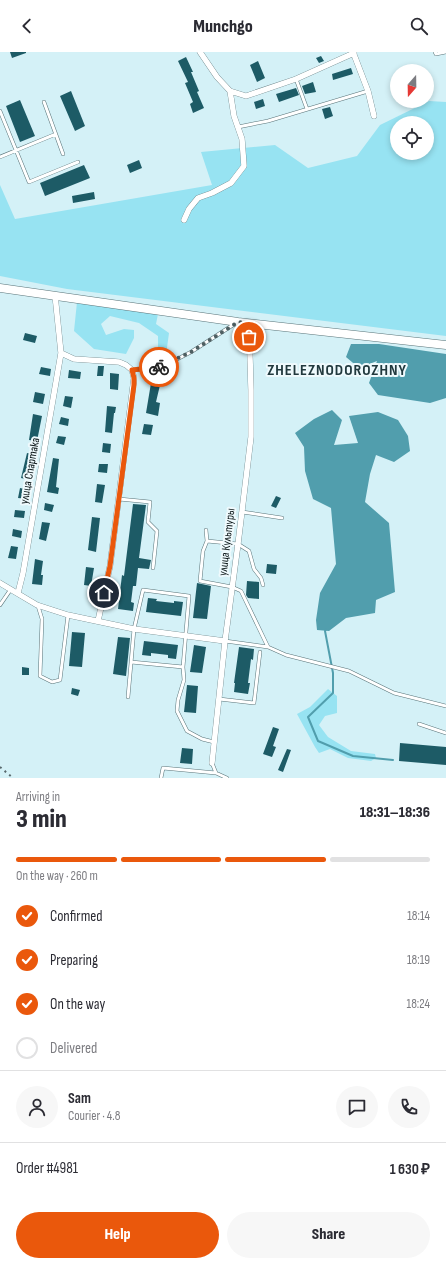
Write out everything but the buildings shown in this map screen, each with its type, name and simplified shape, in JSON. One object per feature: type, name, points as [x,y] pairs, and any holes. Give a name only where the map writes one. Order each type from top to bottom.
[{"type":"street","points":[[200,52],[217,77],[230,91],[246,96],[296,79],[355,52],[368,91],[374,116]]},
{"type":"street","points":[[184,220],[189,209],[198,198],[212,193],[231,183],[244,166],[242,139],[234,116],[230,91]]},
{"type":"street","points":[[0,288],[238,322],[446,346]]},
{"type":"street","name":"улица Спартака","points":[[18,593],[23,573],[61,353],[55,295]]},
{"type":"street","name":"улица Культуры","points":[[212,763],[218,699],[251,437],[249,323]]},
{"type":"street","points":[[61,353],[74,358],[119,362],[132,370],[134,378],[110,566],[98,621]]},
{"type":"street","points":[[0,583],[37,605],[68,615],[134,629],[225,641]]},
{"type":"lane","points":[[435,52],[436,54],[446,52]]},
{"type":"lane","points":[[296,79],[307,109]]},
{"type":"lane","points":[[238,127],[268,121],[368,91]]},
{"type":"lane","points":[[44,102],[63,154]]},
{"type":"lane","points":[[0,112],[29,182],[78,162]]},
{"type":"lane","points":[[0,157],[56,134]]},
{"type":"lane","points":[[132,370],[162,367],[191,352],[238,322]]},
{"type":"lane","points":[[119,499],[150,502],[148,522],[157,531],[153,568]]},
{"type":"lane","points":[[242,512],[282,518]]},
{"type":"lane","points":[[206,530],[207,541],[203,551],[200,580],[232,587],[241,591],[268,647]]},
{"type":"lane","points":[[207,541],[238,544],[249,551],[254,569],[261,578],[263,585]]},
{"type":"lane","points":[[0,605],[10,589]]},
{"type":"lane","points":[[128,697],[134,629],[143,590],[189,596],[182,667],[184,680],[178,700],[177,711],[187,731],[202,739],[214,742]]},
{"type":"lane","points":[[37,605],[42,619],[40,676],[52,682],[60,680],[68,615]]},
{"type":"lane","points":[[225,641],[268,647],[286,655],[349,671],[394,693],[446,706]]},
{"type":"lane","points":[[218,699],[254,703],[260,652]]},
{"type":"lane","points":[[131,662],[182,667]]},
{"type":"lane","points":[[419,724],[446,733]]},
{"type":"lane","points":[[212,763],[216,773]]},
{"type":"lane","points":[[161,778],[163,768],[216,773],[227,778]]},
{"type":"shaded area","points":[[434,101],[446,102],[446,336],[67,289],[0,276],[0,185],[15,219],[212,185],[201,152],[275,145],[308,168],[357,156],[380,125],[390,120],[390,160],[434,160],[434,116],[398,116],[415,108],[434,108]]},
{"type":"shaded area","points":[[77,302],[158,314],[156,324],[169,333],[166,355],[158,354],[158,336],[139,323],[110,316],[101,324],[106,335],[124,329],[134,330],[134,338],[126,354],[94,349],[74,331]]},
{"type":"shaded area","points":[[351,344],[379,344],[446,354],[446,398],[430,403],[378,395],[369,383],[377,361],[359,368],[346,357]]},
{"type":"shaded area","points":[[332,410],[342,420],[334,445],[358,443],[349,416],[378,412],[398,420],[408,436],[410,451],[394,462],[376,455],[370,474],[365,502],[389,523],[395,592],[376,600],[375,613],[346,618],[329,631],[317,630],[316,620],[320,593],[336,564],[331,508],[313,499],[305,471],[304,447],[295,433],[314,419]]},
{"type":"shaded area","points":[[328,689],[337,696],[337,713],[325,716],[319,725],[328,737],[351,751],[375,754],[376,758],[371,761],[348,758],[330,749],[319,753],[297,714],[310,707]]},
{"type":"waterway","points":[[326,629],[325,631],[333,673],[333,693],[308,717],[318,741],[353,756],[393,760]]},
{"type":"railway","points":[[0,767],[13,778]]},
{"type":"way so far","points":[[159,367],[162,367],[191,352],[238,322],[249,323],[249,337]]},
{"type":"district","name":"ZHELEZNODOROZHNY","points":[[337,370]]},
{"type":"route","points":[[104,593],[110,566],[134,385],[132,370],[159,367]]}]
